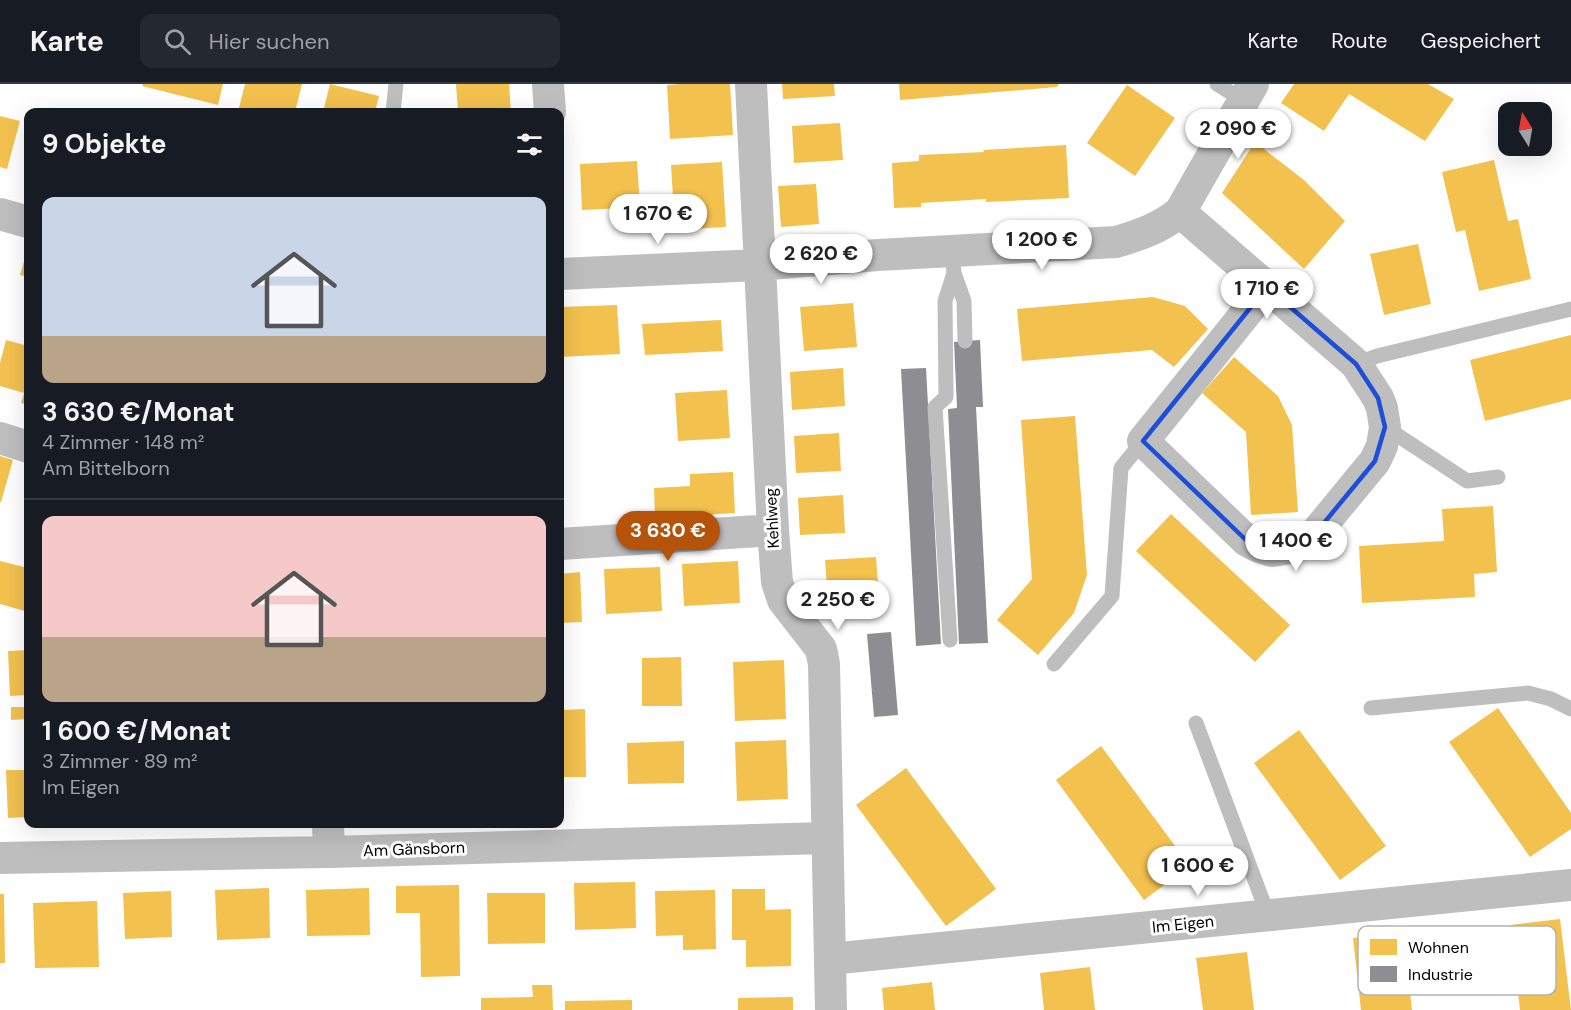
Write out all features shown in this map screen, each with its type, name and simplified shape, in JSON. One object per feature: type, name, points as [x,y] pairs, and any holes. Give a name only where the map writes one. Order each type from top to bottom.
[{"type":"street","points":[[548,84],[550,108]]},
{"type":"street","name":"Kehlweg","points":[[751,84],[777,582],[783,600],[821,649],[824,664],[831,1010]]},
{"type":"street","points":[[564,274],[759,265],[953,262],[1116,242],[1143,235],[1169,221],[1180,212],[1249,92]]},
{"type":"street","points":[[1180,212],[1268,287],[1356,364],[1378,398],[1384,417],[1382,446],[1375,461],[1314,534],[1291,548],[1272,551],[1259,548],[1247,541],[1143,441],[1268,287]]},
{"type":"street","points":[[0,214],[24,221]]},
{"type":"street","points":[[0,438],[24,446]]},
{"type":"street","points":[[564,544],[773,530]]},
{"type":"street","name":"Am Gänsborn","points":[[0,858],[329,838],[827,838]]},
{"type":"street","name":"Im Eigen","points":[[830,959],[1571,885]]},
{"type":"lane","points":[[393,108],[396,84]]},
{"type":"lane","points":[[1217,84],[1249,92]]},
{"type":"lane","points":[[953,262],[964,301],[965,341]]},
{"type":"lane","points":[[950,640],[935,407],[946,397],[945,301],[953,262]]},
{"type":"lane","points":[[1356,364],[1377,356],[1571,309]]},
{"type":"lane","points":[[1384,417],[1467,481],[1498,477]]},
{"type":"lane","points":[[1054,664],[1112,596],[1121,468],[1143,441]]},
{"type":"lane","points":[[1371,708],[1528,693],[1551,699],[1571,709]]},
{"type":"lane","points":[[1196,723],[1268,915]]},
{"type":"highlighted area","points":[[1267,287],[1356,364],[1378,398],[1385,427],[1375,461],[1314,535],[1272,551],[1247,541],[1143,441]]},
{"type":"building: Wohnen","points":[[143,84],[223,84],[218,105],[142,86]]},
{"type":"building: Wohnen","points":[[245,84],[302,84],[296,108],[239,108]]},
{"type":"building: Wohnen","points":[[330,84],[379,96],[376,108],[324,108]]},
{"type":"building: Wohnen","points":[[456,84],[509,84],[511,108],[458,108]]},
{"type":"building: Wohnen","points":[[730,84],[733,135],[670,139],[667,85]]},
{"type":"building: Wohnen","points":[[782,84],[834,84],[835,96],[783,99]]},
{"type":"building: Wohnen","points":[[899,84],[1059,84],[1057,87],[900,100]]},
{"type":"building: Wohnen","points":[[1294,84],[1428,84],[1454,99],[1425,141],[1349,94],[1324,131],[1281,103]]},
{"type":"building: Wohnen","points":[[1127,85],[1175,118],[1135,176],[1087,143]]},
{"type":"building: Wohnen","points":[[0,116],[20,121],[7,169],[0,167]]},
{"type":"building: Wohnen","points":[[840,123],[843,160],[794,163],[792,126]]},
{"type":"building: Wohnen","points":[[1255,142],[1304,180],[1345,221],[1304,269],[1222,193]]},
{"type":"building: Wohnen","points":[[1066,145],[1069,198],[986,202],[986,199],[921,203],[921,207],[894,208],[892,163],[919,161],[919,155]]},
{"type":"building: Wohnen","points":[[1494,160],[1508,221],[1518,219],[1531,279],[1479,291],[1465,230],[1456,232],[1442,172]]},
{"type":"building: Wohnen","points":[[637,161],[640,207],[582,210],[580,164]]},
{"type":"building: Wohnen","points":[[722,162],[726,227],[675,230],[671,165]]},
{"type":"building: Wohnen","points":[[816,184],[819,224],[781,227],[778,186]]},
{"type":"building: Wohnen","points":[[1418,244],[1431,304],[1384,315],[1370,254]]},
{"type":"building: Wohnen","points":[[24,261],[24,276],[20,275]]},
{"type":"building: Wohnen","points":[[1153,297],[1185,306],[1208,329],[1174,367],[1152,350],[1022,361],[1017,309]]},
{"type":"building: Wohnen","points":[[853,303],[857,347],[804,351],[800,307]]},
{"type":"building: Wohnen","points":[[617,305],[620,354],[564,357],[564,307]]},
{"type":"building: Wohnen","points":[[721,320],[723,351],[645,355],[642,324]]},
{"type":"building: Wohnen","points":[[1571,335],[1571,399],[1485,421],[1470,360]]},
{"type":"building: Wohnen","points":[[6,340],[24,345],[24,393],[0,386],[0,363]]},
{"type":"building: Wohnen","points":[[1234,357],[1278,396],[1292,425],[1298,512],[1251,515],[1246,432],[1202,393]]},
{"type":"building: Wohnen","points":[[843,368],[845,406],[792,410],[790,372]]},
{"type":"building: Wohnen","points":[[727,390],[730,438],[678,441],[675,393]]},
{"type":"building: Wohnen","points":[[1075,416],[1087,575],[1074,613],[1038,655],[997,620],[1032,579],[1021,420]]},
{"type":"building: Wohnen","points":[[839,433],[841,471],[796,473],[794,436]]},
{"type":"building: Wohnen","points":[[0,456],[13,460],[1,502],[0,502]]},
{"type":"building: Wohnen","points":[[733,472],[735,513],[655,518],[654,488],[690,486],[690,474]]},
{"type":"building: Wohnen","points":[[843,495],[845,533],[800,535],[798,498]]},
{"type":"building: Wohnen","points":[[1493,506],[1497,572],[1474,574],[1475,597],[1362,603],[1359,546],[1444,541],[1442,509]]},
{"type":"building: Wohnen","points":[[1171,514],[1290,625],[1255,662],[1136,551]]},
{"type":"building: Wohnen","points":[[876,557],[879,597],[828,600],[825,560]]},
{"type":"building: Wohnen","points":[[0,561],[24,567],[24,611],[0,604]]},
{"type":"building: Wohnen","points":[[738,561],[740,603],[684,606],[682,564]]},
{"type":"building: Wohnen","points":[[660,567],[662,611],[606,614],[604,569]]},
{"type":"building: Wohnen","points":[[580,572],[582,622],[564,623],[564,574]]},
{"type":"building: Wohnen","points":[[24,650],[24,695],[10,696],[8,651]]},
{"type":"building: Wohnen","points":[[681,657],[682,706],[642,706],[642,658]]},
{"type":"building: Wohnen","points":[[784,660],[786,719],[735,721],[733,662]]},
{"type":"building: Wohnen","points":[[11,707],[24,707],[24,719],[11,720]]},
{"type":"building: Wohnen","points":[[1498,708],[1571,813],[1571,829],[1530,857],[1449,742]]},
{"type":"building: Wohnen","points":[[585,709],[586,777],[564,777],[564,710]]},
{"type":"building: Wohnen","points":[[1299,730],[1386,846],[1340,880],[1254,763]]},
{"type":"building: Wohnen","points":[[786,740],[788,799],[737,801],[735,742]]},
{"type":"building: Wohnen","points":[[684,741],[684,783],[628,784],[627,743]]},
{"type":"building: Wohnen","points":[[1101,746],[1190,866],[1144,900],[1056,780]]},
{"type":"building: Wohnen","points":[[906,768],[996,889],[946,926],[856,805]]},
{"type":"building: Wohnen","points":[[6,770],[24,770],[24,817],[8,818]]},
{"type":"building: Wohnen","points":[[635,882],[636,928],[575,930],[574,883]]},
{"type":"building: Wohnen","points":[[459,885],[460,976],[421,977],[420,913],[396,913],[396,886]]},
{"type":"building: Wohnen","points":[[269,888],[270,938],[217,940],[215,890]]},
{"type":"building: Wohnen","points":[[369,888],[370,935],[307,936],[306,890]]},
{"type":"building: Wohnen","points":[[732,889],[765,889],[765,910],[791,909],[791,966],[746,967],[746,940],[732,940]]},
{"type":"building: Wohnen","points":[[715,890],[716,949],[683,950],[683,935],[656,936],[655,891]]},
{"type":"building: Wohnen","points":[[171,891],[172,937],[125,939],[123,893]]},
{"type":"building: Wohnen","points":[[487,893],[545,893],[545,943],[488,944]]},
{"type":"building: Wohnen","points":[[0,894],[4,894],[5,963],[0,963]]},
{"type":"building: Wohnen","points":[[97,901],[99,967],[35,968],[33,903]]},
{"type":"building: Wohnen","points":[[1560,919],[1571,1010],[1520,1010],[1518,995],[1556,995],[1556,926],[1510,925]]},
{"type":"building: Wohnen","points":[[1358,937],[1358,983],[1353,938]]},
{"type":"building: Wohnen","points":[[1247,952],[1254,1010],[1203,1010],[1196,958]]},
{"type":"building: Wohnen","points":[[1090,967],[1095,1010],[1044,1010],[1040,973]]},
{"type":"building: Wohnen","points":[[932,982],[935,1010],[884,1010],[882,988]]},
{"type":"building: Wohnen","points":[[532,985],[552,985],[553,1010],[481,1010],[481,998],[533,997]]},
{"type":"building: Wohnen","points":[[1359,995],[1410,995],[1412,1010],[1361,1010]]},
{"type":"building: Wohnen","points":[[793,997],[793,1010],[738,1010],[738,998]]},
{"type":"building: Wohnen","points":[[632,1000],[632,1010],[565,1010],[565,1001]]},
{"type":"building: Industrie","points":[[980,340],[983,407],[976,407],[988,643],[959,644],[948,409],[957,408],[954,342]]},
{"type":"building: Industrie","points":[[926,368],[941,644],[916,646],[901,369]]},
{"type":"building: Industrie","points":[[891,632],[898,715],[874,717],[867,634]]}]
